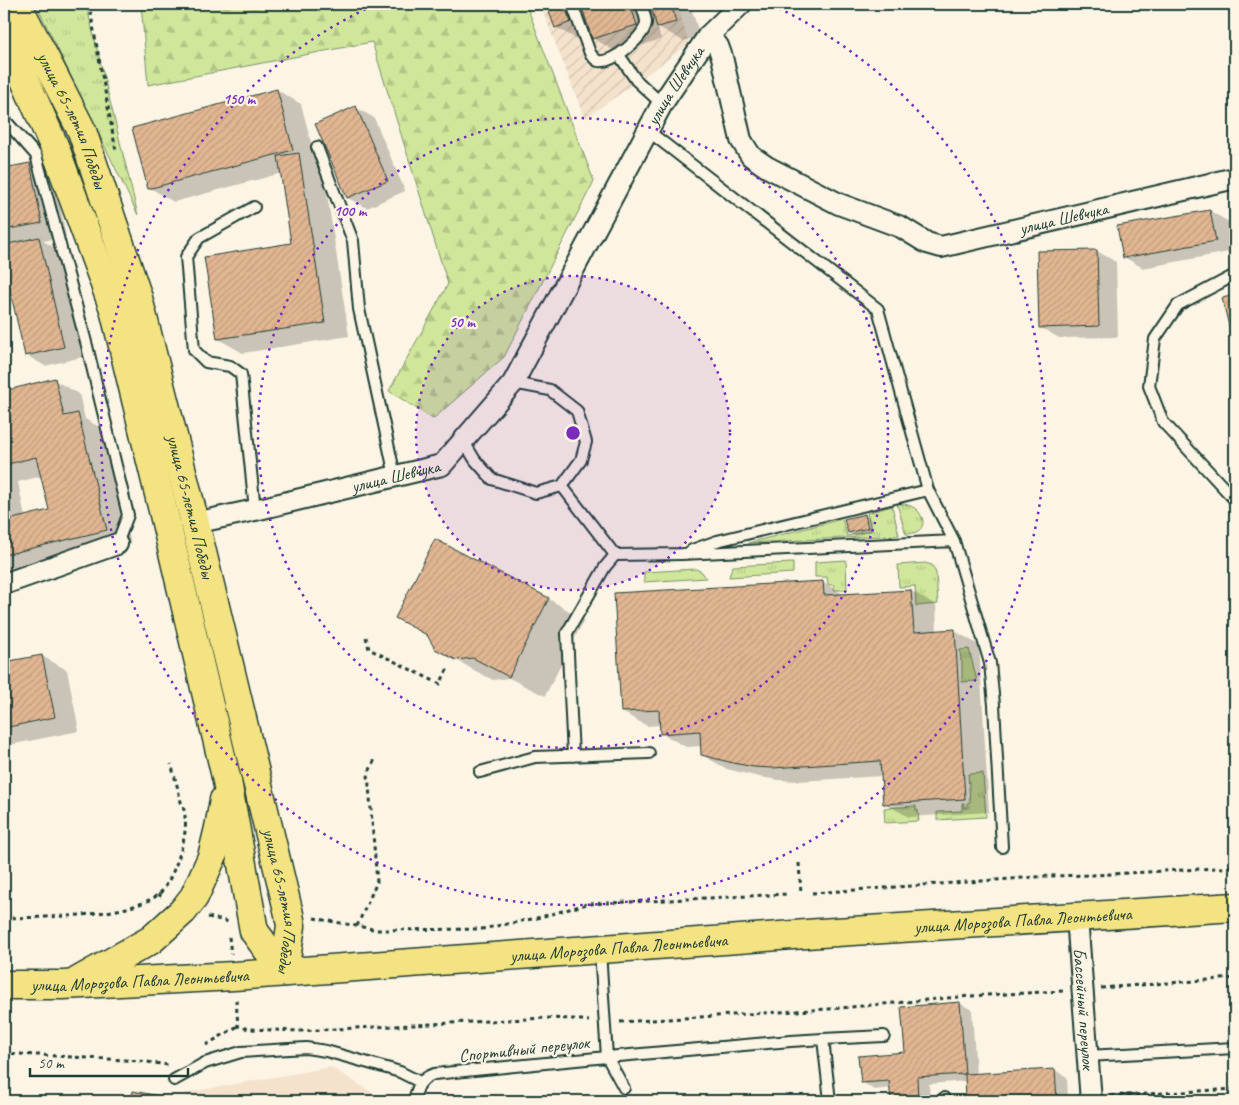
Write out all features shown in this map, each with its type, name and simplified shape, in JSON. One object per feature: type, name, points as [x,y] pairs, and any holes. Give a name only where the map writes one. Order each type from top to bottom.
[{"type":"main road","name":"улица 65-летия Победы","points":[[17,4],[82,131],[138,298],[195,522],[289,914],[291,926],[284,972]]},
{"type":"main road","name":"улица 65-летия Победы","points":[[4,33],[56,148],[114,309],[168,526],[227,781],[254,931],[284,972]]},
{"type":"main road","points":[[72,984],[151,940],[183,911],[194,897],[212,857],[227,781]]},
{"type":"main road","name":"улица Морозова Павла Леонтьевича","points":[[4,985],[62,985],[234,976],[820,933],[1235,907]]},
{"type":"street","points":[[708,36],[741,4]]},
{"type":"street","name":"улица Шевчука","points":[[195,522],[255,510],[442,465],[513,383],[647,130],[662,104],[708,36],[718,46],[722,56],[742,140],[751,156],[767,168],[839,204],[901,227],[927,243],[941,247],[1235,178]]},
{"type":"street","points":[[4,584],[117,544]]},
{"type":"street","name":"Бассейный переулок","points":[[1077,917],[1091,1099]]},
{"type":"lane","points":[[572,4],[590,53],[594,59],[600,61],[609,60],[619,55],[640,36],[646,24],[641,4]]},
{"type":"lane","points":[[619,55],[636,80],[662,104]]},
{"type":"lane","points":[[4,119],[36,155],[87,346],[128,515],[117,544]]},
{"type":"lane","points":[[647,130],[878,309],[928,490],[954,541],[990,663],[1002,847]]},
{"type":"lane","points":[[317,147],[353,241],[358,308],[395,476]]},
{"type":"lane","points":[[254,207],[199,238],[186,257],[194,350],[206,362],[230,366],[241,374],[255,510]]},
{"type":"lane","points":[[1235,275],[1178,305],[1155,339],[1149,386],[1163,422],[1235,500]]},
{"type":"lane","points":[[463,440],[474,460],[492,480],[536,493],[562,486],[581,460],[586,442],[577,411],[550,390],[513,383]]},
{"type":"lane","points":[[562,486],[615,555]]},
{"type":"lane","points":[[682,554],[717,541],[928,490]]},
{"type":"lane","points":[[573,756],[567,633],[605,566],[615,555],[682,554],[954,541]]},
{"type":"lane","points":[[480,772],[535,757],[649,753]]},
{"type":"lane","name":"Спортивный переулок","points":[[420,1082],[434,1074],[607,1057],[600,950]]},
{"type":"lane","points":[[624,1088],[607,1057],[781,1042],[884,1036]]},
{"type":"lane","points":[[823,1040],[830,1101]]},
{"type":"lane","points":[[174,1080],[205,1063],[241,1052],[306,1048],[326,1051],[400,1072],[420,1082],[414,1101]]},
{"type":"lane","points":[[1087,1056],[1235,1048]]},
{"type":"path","points":[[366,637],[369,649],[440,684],[449,666]]},
{"type":"path","points":[[357,926],[377,882],[368,774],[376,757]]},
{"type":"path","points":[[4,918],[114,911],[142,903],[158,894],[174,870],[180,856],[184,835],[185,817],[171,764]]},
{"type":"path","points":[[799,863],[801,894]]},
{"type":"path","points":[[812,893],[1048,876],[1235,867]]},
{"type":"path","points":[[158,894],[183,911],[227,922],[252,920]]},
{"type":"path","points":[[289,914],[378,930],[482,929],[537,918],[587,904],[789,894]]},
{"type":"path","points":[[1082,990],[1235,978]]},
{"type":"path","points":[[204,1046],[238,1026]]},
{"type":"path","points":[[4,1053],[140,1061],[171,1065]]},
{"type":"path","points":[[1091,1099],[1235,1089]]},
{"type":"shaded area","points":[[540,4],[677,4],[689,44],[585,119]]},
{"type":"shaded area","points":[[331,1067],[385,1101],[186,1101],[185,1093]]},
{"type":"green space","points":[[36,4],[86,4],[138,215]]},
{"type":"green space","points":[[141,4],[526,4],[594,181],[504,357],[433,419],[389,391],[448,284],[372,42],[148,85]]},
{"type":"green space","points":[[897,504],[906,504],[919,512],[923,523],[921,528],[906,534]]},
{"type":"green space","points":[[892,506],[899,535],[748,543],[842,519],[847,536],[871,530],[867,513]]},
{"type":"green space","points":[[846,560],[847,590],[834,590],[834,585],[828,585],[827,577],[815,577],[815,562]]},
{"type":"green space","points":[[793,563],[793,573],[729,577],[733,566]]},
{"type":"green space","points":[[925,563],[932,565],[936,573],[938,604],[916,606],[915,586],[899,587],[898,565]]},
{"type":"green space","points":[[696,569],[702,572],[706,578],[644,582],[644,572]]},
{"type":"green space","points":[[969,649],[977,681],[962,682],[960,650]]},
{"type":"green space","points":[[983,773],[986,817],[937,820],[937,812],[962,811],[962,803],[964,803],[964,808],[967,808],[967,803],[970,802],[968,774]]},
{"type":"green space","points":[[916,806],[919,821],[885,823],[884,808]]},
{"type":"building","points":[[546,4],[563,4],[571,22],[555,28]]},
{"type":"building","points":[[581,4],[630,4],[637,25],[592,39]]},
{"type":"building","points":[[650,4],[671,4],[676,22],[657,27]]},
{"type":"building","points":[[277,89],[293,150],[148,189],[132,128]]},
{"type":"building","points":[[356,106],[388,181],[347,198],[315,124]]},
{"type":"building","points":[[299,153],[325,323],[217,339],[204,257],[291,243],[278,156]]},
{"type":"building","points":[[30,163],[42,223],[4,230],[4,168]]},
{"type":"building","points":[[1210,210],[1216,241],[1123,258],[1117,226]]},
{"type":"building","points":[[39,237],[64,347],[25,356],[4,264],[4,245]]},
{"type":"building","points":[[1097,250],[1099,326],[1039,328],[1037,251]]},
{"type":"building","points":[[1235,295],[1235,329],[1230,330],[1222,298]]},
{"type":"building","points":[[1235,329],[1235,351],[1230,330]]},
{"type":"building","points":[[55,378],[64,416],[78,413],[107,530],[4,555],[4,521],[49,510],[36,457],[4,465],[4,422],[11,421],[4,391]]},
{"type":"building","points":[[865,514],[868,528],[848,533],[844,519]]},
{"type":"building","points":[[435,539],[549,598],[509,677],[473,658],[456,660],[435,649],[427,635],[395,618]]},
{"type":"building","points":[[823,581],[824,595],[911,590],[914,632],[955,629],[965,799],[883,804],[880,761],[772,768],[754,767],[701,755],[700,731],[660,734],[659,710],[621,712],[614,593]]},
{"type":"building","points":[[42,655],[55,717],[4,728],[4,662]]},
{"type":"building","points":[[960,1002],[965,1074],[917,1077],[918,1101],[891,1101],[889,1081],[861,1083],[858,1056],[905,1052],[901,1007]]},
{"type":"building","points":[[1055,1069],[1057,1101],[966,1101],[965,1074]]},
{"type":"building","points":[[133,1091],[170,1098],[170,1101],[131,1101]]}]
